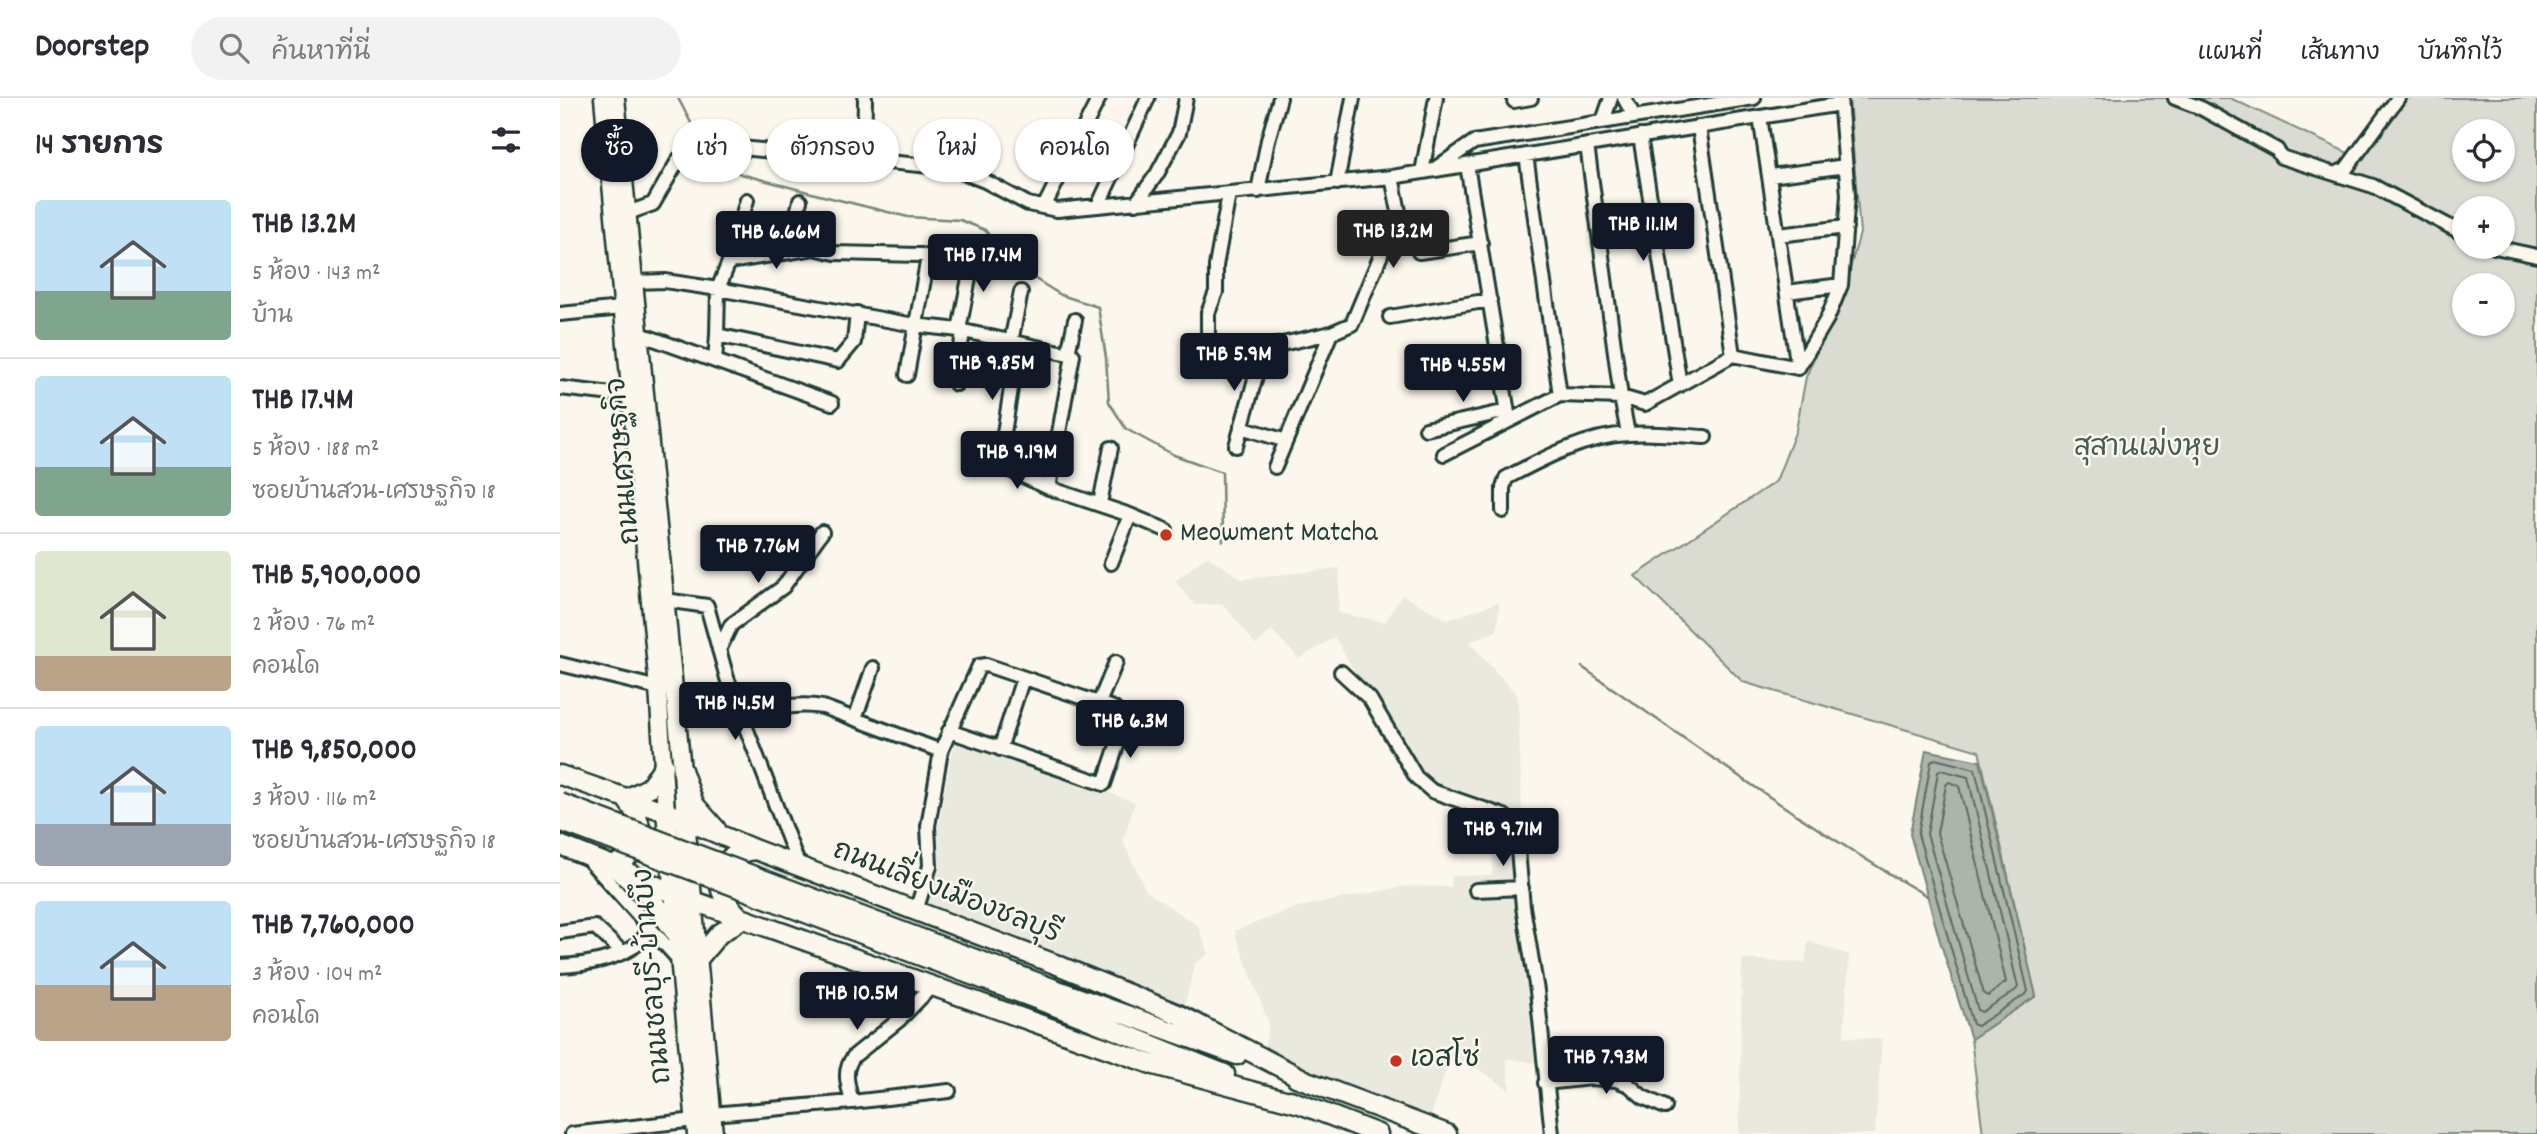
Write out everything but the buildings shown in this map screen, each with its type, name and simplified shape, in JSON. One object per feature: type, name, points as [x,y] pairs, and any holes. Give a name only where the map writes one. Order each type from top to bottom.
[{"type":"highway","points":[[678,938],[661,909],[613,866],[632,853],[641,832],[639,820],[626,799],[650,787],[673,767],[709,824],[729,838]]},
{"type":"highway","name":"ถนนเลี่ยงเมืองชลบุรี","points":[[560,775],[666,812],[756,850],[1055,964],[1180,1015],[1305,1080]]},
{"type":"highway","name":"ถนนเลี่ยงเมืองชลบุรี","points":[[560,803],[1056,998],[1300,1104],[1378,1134]]},
{"type":"highway","name":"ถนนชลบุรี-บ้านบึง","points":[[666,812],[678,938],[689,960]]},
{"type":"highway","name":"ถนนชลบุรี-บ้านบึง","points":[[685,820],[693,901],[689,960],[701,1122],[713,1134]]},
{"type":"highway","name":"ถนนเลี่ยงเมืองชลบุรี","points":[[560,821],[1056,998],[1305,1080],[1447,1134]]},
{"type":"highway","name":"ถนนเลี่ยงเมืองชลบุรี","points":[[560,845],[674,894],[1154,1065],[1300,1104]]},
{"type":"highway","points":[[689,960],[719,934],[742,919],[722,897],[718,883],[721,869],[729,858],[741,851],[756,850]]},
{"type":"main road","name":"ถนนเศรษฐกิจ","points":[[603,98],[631,396],[666,600],[673,767],[666,812]]},
{"type":"main road","name":"ถนนเศรษฐกิจ","points":[[617,98],[640,334],[658,688],[685,820]]},
{"type":"street","points":[[865,98],[865,119]]},
{"type":"street","points":[[1044,207],[1099,98]]},
{"type":"street","points":[[1098,206],[1148,98]]},
{"type":"street","points":[[1136,203],[1157,174],[1179,133],[1186,98]]},
{"type":"street","points":[[1258,191],[1280,98]]},
{"type":"street","points":[[1337,183],[1353,98]]},
{"type":"street","points":[[1427,172],[1436,98]]},
{"type":"street","points":[[1514,98],[1514,101],[1531,98]]},
{"type":"street","points":[[1603,121],[1611,98]]},
{"type":"street","points":[[1624,98],[1634,116]]},
{"type":"street","points":[[1427,172],[1474,142],[1754,98]]},
{"type":"street","points":[[2175,98],[2201,108],[2277,150],[2281,157],[2373,186],[2452,228]]},
{"type":"street","points":[[2337,173],[2346,169],[2398,98]]},
{"type":"street","points":[[899,163],[950,168],[985,181],[1028,204],[1057,210],[1392,177],[1760,117],[1840,101],[1848,195],[1841,285],[1827,319],[1798,368]]},
{"type":"street","points":[[1760,117],[1798,368]]},
{"type":"street","points":[[1699,127],[1732,355]]},
{"type":"street","points":[[1640,136],[1679,385]]},
{"type":"street","points":[[628,213],[653,204],[679,159],[694,150],[710,145],[766,150]]},
{"type":"street","points":[[1587,145],[1628,433]]},
{"type":"street","points":[[1526,155],[1560,395]]},
{"type":"street","points":[[1467,165],[1508,415]]},
{"type":"street","points":[[1770,176],[1846,166]]},
{"type":"street","points":[[1236,446],[1264,348],[1331,333],[1352,324],[1399,212],[1392,177]]},
{"type":"street","points":[[1208,351],[1208,313],[1216,292],[1216,266],[1229,194]]},
{"type":"street","points":[[715,361],[718,289],[747,200]]},
{"type":"street","points":[[787,252],[800,201]]},
{"type":"street","points":[[1778,235],[1846,227]]},
{"type":"street","points":[[1419,252],[1481,243]]},
{"type":"street","points":[[729,262],[814,248],[835,253],[928,257],[907,374]]},
{"type":"street","points":[[2515,251],[2537,256]]},
{"type":"street","points":[[956,384],[961,331],[974,252]]},
{"type":"street","points":[[634,282],[666,282],[718,289],[961,331],[1073,355],[1049,488]]},
{"type":"street","points":[[1787,292],[1841,285]]},
{"type":"street","points":[[1021,292],[999,465],[1049,488],[1100,503],[1166,530]]},
{"type":"street","points":[[1390,317],[1490,300]]},
{"type":"street","points":[[560,314],[622,308]]},
{"type":"street","points":[[718,335],[838,362],[854,342],[857,313]]},
{"type":"street","points":[[1068,354],[1075,320]]},
{"type":"street","points":[[1275,467],[1331,333]]},
{"type":"street","points":[[640,334],[832,403]]},
{"type":"street","points":[[1420,370],[1498,355]]},
{"type":"street","points":[[1444,454],[1508,415],[1560,395],[1621,397],[1645,404],[1732,355],[1798,368]]},
{"type":"street","points":[[560,388],[631,396]]},
{"type":"street","points":[[1426,429],[1508,415]]},
{"type":"street","points":[[1241,427],[1286,441]]},
{"type":"street","points":[[1503,511],[1506,478],[1579,444],[1628,433],[1705,437]]},
{"type":"street","points":[[1100,503],[1111,448]]},
{"type":"street","points":[[1111,563],[1130,515]]},
{"type":"street","points":[[719,650],[731,625],[783,587],[822,532]]},
{"type":"street","points":[[666,600],[707,606],[727,678],[799,866]]},
{"type":"street","points":[[1099,703],[1116,662]]},
{"type":"street","points":[[560,664],[658,688]]},
{"type":"street","points":[[916,911],[930,866],[929,826],[941,751],[949,731],[979,666],[986,665],[1114,708],[1119,712],[1124,725],[1104,784],[949,731]]},
{"type":"street","points":[[856,719],[873,668]]},
{"type":"street","points":[[1341,672],[1370,699],[1416,777],[1432,791],[1504,816],[1516,827],[1552,1134]]},
{"type":"street","points":[[1000,748],[1023,678]]},
{"type":"street","points":[[744,718],[786,705],[823,707],[941,751]]},
{"type":"street","points":[[584,854],[650,928],[689,960]]},
{"type":"street","points":[[1476,890],[1522,888]]},
{"type":"street","points":[[560,932],[595,927],[622,952]]},
{"type":"street","points":[[560,965],[601,960],[622,952],[640,942],[650,928]]},
{"type":"street","points":[[852,1102],[846,1074],[848,1063],[899,1020],[932,986]]},
{"type":"street","points":[[1545,1083],[1591,1078],[1616,1080],[1665,1107]]},
{"type":"street","points":[[572,1134],[701,1122],[949,1091]]},
{"type":"shaded area","points":[[1207,556],[1242,579],[1340,568],[1338,613],[1385,622],[1402,595],[1448,620],[1499,602],[1497,631],[1469,642],[1518,696],[1522,814],[1508,813],[1437,788],[1421,775],[1376,698],[1362,685],[1335,637],[1299,659],[1272,630],[1256,645],[1223,604],[1195,605],[1175,581]]},
{"type":"shaded area","points":[[957,741],[1135,802],[1123,841],[1146,891],[1198,926],[1209,954],[1195,963],[1183,1012],[926,909],[940,867],[938,830],[950,760]]},
{"type":"shaded area","points":[[1493,843],[1510,845],[1535,1063],[1506,1058],[1510,1090],[1466,1061],[1448,1064],[1430,1118],[1313,1073],[1264,1048],[1269,1024],[1234,931],[1298,907],[1407,886],[1451,887],[1452,876],[1492,875]]},
{"type":"shaded area","points":[[1808,941],[1849,955],[1844,1037],[1882,1039],[1875,1134],[1739,1134],[1742,959],[1805,963]]},
{"type":"green space","name":"สุสานเม่งหุย","points":[[1849,98],[2230,98],[2350,154],[2390,98],[2537,98],[2537,1134],[1983,1134],[1971,1039],[2036,996],[1979,751],[1743,682],[1635,576],[1776,481],[1796,430],[1806,377],[1846,283],[1860,233]]},
{"type":"water","points":[[1926,750],[1980,761],[2036,996],[1971,1039],[1910,834]]},
{"type":"waterway","points":[[678,98],[689,119]]},
{"type":"waterway","points":[[752,177],[908,217],[960,220],[985,230],[1011,264],[1061,295],[1098,307],[1109,402],[1126,429],[1174,455],[1222,472],[1223,541]]},
{"type":"waterway","points":[[1582,667],[1795,814],[1927,896]]},
{"type":"place","name":"Meowment Matcha","points":[[1166,535]]},
{"type":"place","name":"เอสโซ่","points":[[1396,1061]]}]
